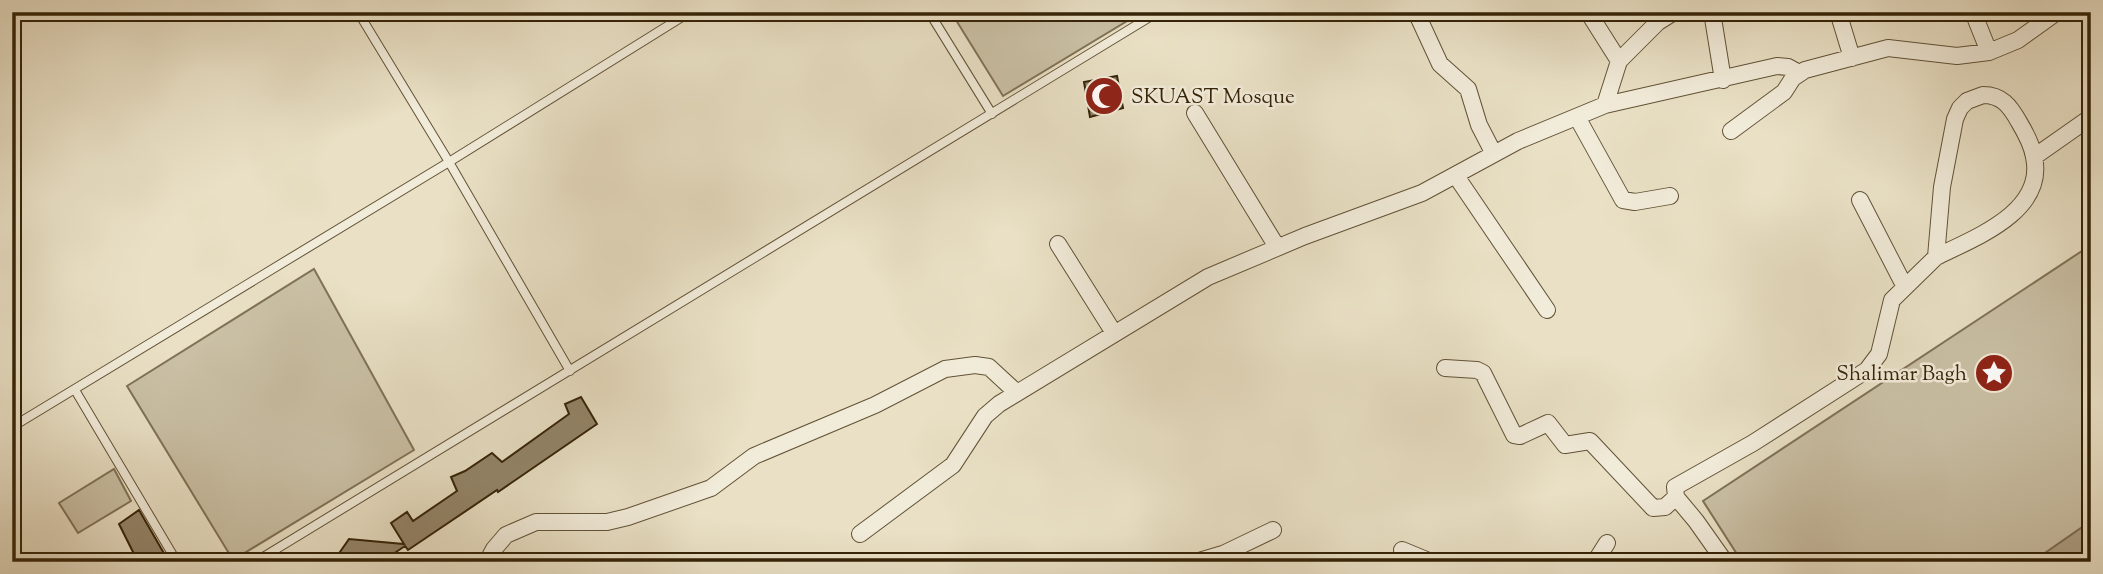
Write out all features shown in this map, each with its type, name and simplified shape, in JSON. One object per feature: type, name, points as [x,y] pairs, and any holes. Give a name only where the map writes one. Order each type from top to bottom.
[{"type":"street","points":[[1416,12],[1440,64],[1468,89],[1479,125],[1494,154]]},
{"type":"street","points":[[1588,12],[1619,61]]},
{"type":"street","points":[[1605,105],[1619,61],[1658,22],[1675,12]]},
{"type":"street","points":[[1712,12],[1723,80]]},
{"type":"street","points":[[1838,12],[1852,58]]},
{"type":"street","points":[[1973,12],[1989,52]]},
{"type":"street","points":[[1731,131],[1784,92],[1799,73],[1888,48],[1957,56],[1989,52],[2018,40],[2057,12]]},
{"type":"street","points":[[860,534],[953,465],[985,416],[1016,393],[1208,277],[1277,247],[1422,193],[1518,141],[1605,105],[1777,66],[1788,67],[1799,73]]},
{"type":"street","points":[[1725,562],[1675,497],[1675,487],[1753,443],[1867,370],[1879,354],[1890,304],[1905,287],[1936,257],[1987,232],[2019,207],[2031,188],[2034,157],[2012,109],[2000,98],[1983,95],[1967,102],[1960,108],[1955,119],[1942,187],[1936,257]]},
{"type":"street","points":[[1195,113],[1277,247]]},
{"type":"street","points":[[1577,117],[1623,200],[1635,202],[1670,196]]},
{"type":"street","points":[[2034,157],[2091,117]]},
{"type":"street","points":[[1456,176],[1547,310]]},
{"type":"street","points":[[1860,200],[1905,287]]},
{"type":"street","points":[[1058,244],[1114,333]]},
{"type":"street","points":[[487,562],[506,535],[529,524],[551,520],[596,523],[617,520],[711,488],[754,456],[875,405],[945,369],[975,365],[989,367],[1016,393]]},
{"type":"street","points":[[1445,368],[1477,370],[1483,373],[1514,435],[1520,436],[1548,423],[1565,445],[1590,441],[1653,508],[1665,507],[1675,497]]},
{"type":"street","points":[[1196,562],[1223,554],[1273,530]]},
{"type":"street","points":[[1595,562],[1607,543]]},
{"type":"street","points":[[1402,550],[1431,562]]},
{"type":"lane","points":[[358,12],[570,371]]},
{"type":"lane","points":[[12,428],[690,12]]},
{"type":"lane","points":[[929,12],[992,114]]},
{"type":"lane","points":[[255,562],[1158,12]]},
{"type":"lane","points":[[75,390],[177,562]]},
{"type":"shaded area","points":[[951,12],[1142,12],[1003,96]]},
{"type":"shaded area","name":"Shalimar Bagh","points":[[2091,245],[2091,562],[1742,562],[1703,501]]},
{"type":"shaded area","points":[[314,269],[414,450],[233,560],[127,386]]},
{"type":"shaded area","points":[[114,469],[131,501],[78,533],[59,503]]},
{"type":"shaded area","points":[[2091,521],[2091,548],[2070,562],[2032,562]]},
{"type":"building","name":"SKUAST Mosque","points":[[1117,76],[1123,108],[1090,117],[1084,82]]},
{"type":"building","points":[[581,397],[597,424],[498,492],[497,490],[408,550],[405,546],[381,562],[333,562],[349,539],[404,544],[391,523],[407,512],[413,521],[457,491],[451,477],[492,453],[502,462],[569,414],[565,404]]},
{"type":"building","points":[[139,510],[169,562],[121,562],[134,554],[119,524]]},
{"type":"place","name":"SKUAST Mosque","points":[[1104,96]]},
{"type":"place","name":"Shalimar Bagh","points":[[1994,373]]}]
